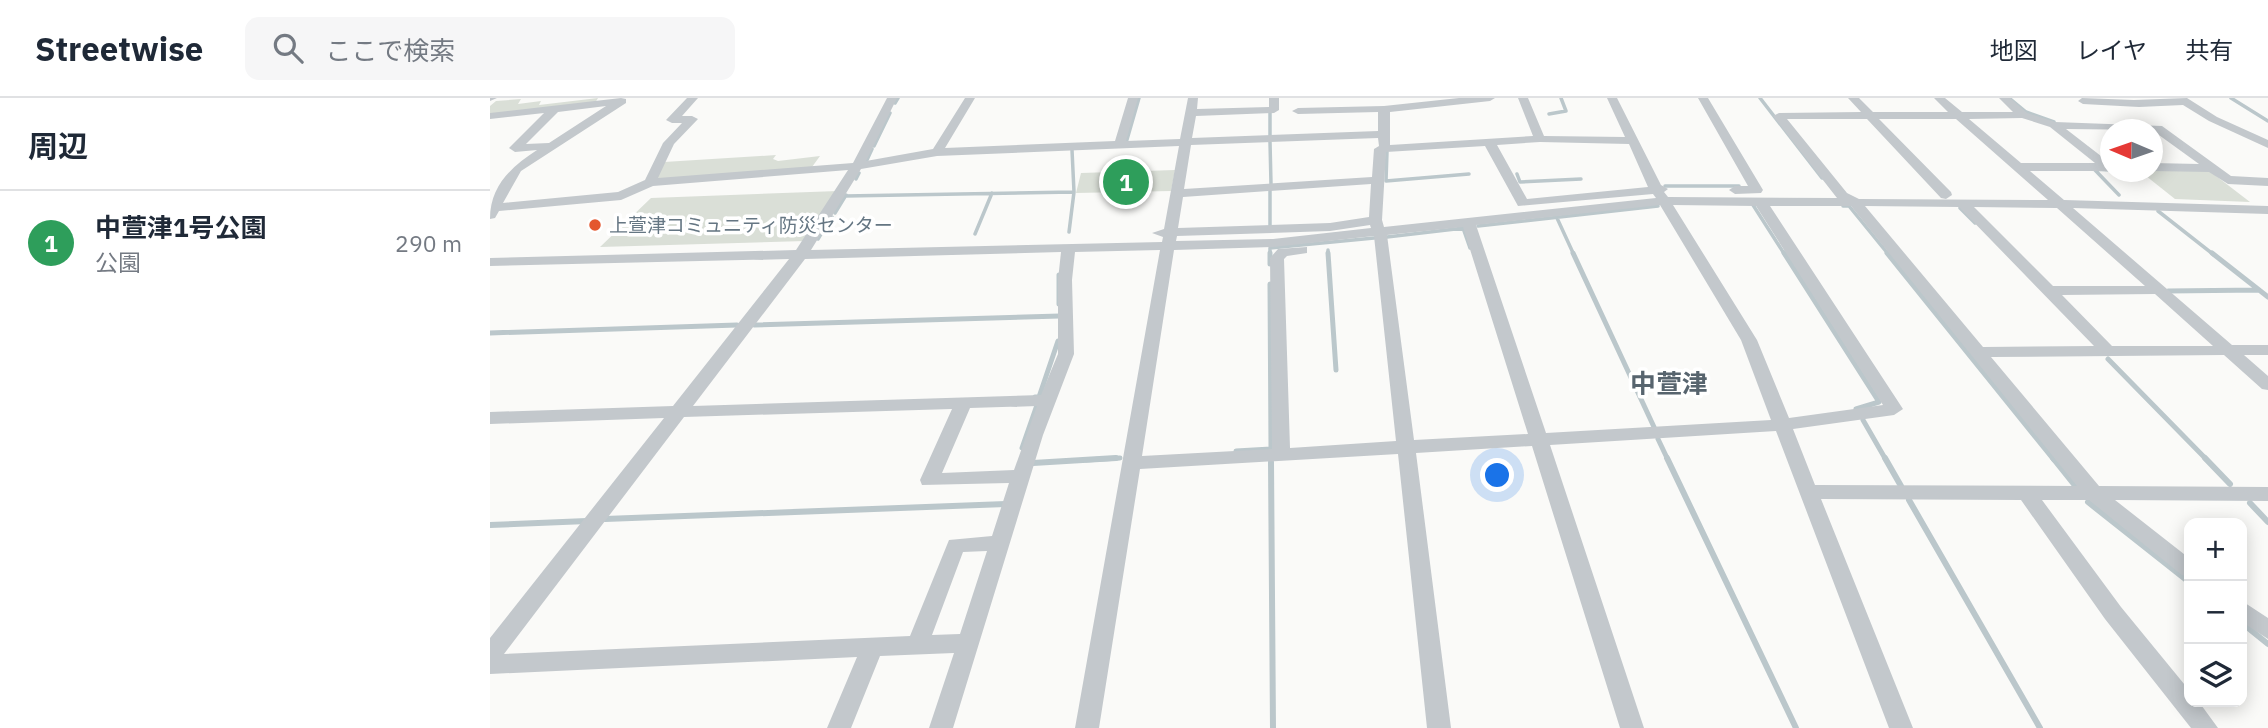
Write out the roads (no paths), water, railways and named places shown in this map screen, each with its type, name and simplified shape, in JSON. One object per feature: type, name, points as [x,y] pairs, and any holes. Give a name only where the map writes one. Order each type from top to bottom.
[{"type":"street","points":[[650,182],[669,143],[692,119],[672,120],[693,98]]},
{"type":"street","points":[[490,655],[806,247],[857,166],[892,98]]},
{"type":"street","points":[[937,152],[970,98]]},
{"type":"street","points":[[1119,146],[1133,98]]},
{"type":"street","points":[[1087,728],[1193,98]]},
{"type":"street","points":[[1191,113],[1274,104],[1298,111],[1384,109],[1419,101],[1490,98]]},
{"type":"street","points":[[1523,98],[1540,139]]},
{"type":"street","points":[[1612,98],[1631,141],[1661,195],[1749,340],[1901,728]]},
{"type":"street","points":[[1489,142],[1522,203],[1758,190],[1703,98]]},
{"type":"street","points":[[1853,98],[1946,195]]},
{"type":"street","points":[[1939,98],[2268,385]]},
{"type":"street","points":[[2004,98],[2023,115]]},
{"type":"street","points":[[492,210],[516,169],[627,99]]},
{"type":"street","points":[[490,116],[627,99]]},
{"type":"street","points":[[2082,99],[2139,104],[2135,100]]},
{"type":"street","points":[[2082,99],[2100,120]]},
{"type":"street","points":[[2135,100],[2183,100],[2268,144]]},
{"type":"street","points":[[1384,109],[1385,149]]},
{"type":"street","points":[[551,146],[515,148],[554,110]]},
{"type":"street","points":[[1298,111],[1300,138]]},
{"type":"street","points":[[2100,124],[2054,124],[2023,115],[1779,116],[1839,191],[1854,201],[2094,494],[2184,565]]},
{"type":"street","points":[[2054,124],[2100,160]]},
{"type":"street","points":[[2163,132],[2228,180],[2268,182]]},
{"type":"street","points":[[492,210],[621,196],[650,182],[857,166],[937,152],[1384,134]]},
{"type":"street","points":[[1439,728],[1379,231],[1380,149],[1540,139],[1631,141]]},
{"type":"street","points":[[2018,167],[2100,167]]},
{"type":"street","points":[[2163,167],[2212,168]]},
{"type":"street","points":[[1178,192],[1379,180]]},
{"type":"street","points":[[1839,191],[1946,195],[2048,192]]},
{"type":"street","points":[[490,262],[806,247],[1168,239],[1273,243],[1469,223],[1661,195],[1760,201],[2060,204],[2268,210]]},
{"type":"street","points":[[1132,463],[1783,425],[1895,409],[1760,201]]},
{"type":"street","points":[[1964,205],[2108,351]]},
{"type":"street","points":[[1469,223],[1632,728]]},
{"type":"street","points":[[1281,454],[1277,258],[1283,252],[1379,231]]},
{"type":"street","points":[[806,247],[1069,247],[1168,239]]},
{"type":"street","points":[[942,728],[1020,476],[1066,354],[1065,280],[1069,247]]},
{"type":"street","points":[[2048,291],[2159,290]]},
{"type":"street","points":[[1978,352],[2268,350]]},
{"type":"street","points":[[490,418],[1049,400]]},
{"type":"street","points":[[964,402],[929,480],[1020,476]]},
{"type":"street","points":[[1810,492],[2268,494]]},
{"type":"street","points":[[2027,494],[2113,613],[2206,728]]},
{"type":"street","points":[[917,646],[956,545],[1000,543]]},
{"type":"street","points":[[2247,614],[2268,630]]},
{"type":"street","points":[[490,664],[969,643]]},
{"type":"street","points":[[839,728],[872,648]]},
{"type":"waterway","points":[[895,103],[898,98]]},
{"type":"waterway","points":[[1126,143],[1139,98]]},
{"type":"waterway","points":[[1549,114],[1566,111],[1561,98]]},
{"type":"waterway","points":[[1760,98],[1822,178]]},
{"type":"waterway","points":[[2009,98],[2026,112],[2054,122]]},
{"type":"waterway","points":[[2231,98],[2268,121]]},
{"type":"waterway","points":[[1270,112],[1270,137]]},
{"type":"waterway","points":[[874,146],[890,113]]},
{"type":"waterway","points":[[1270,142],[1271,184]]},
{"type":"waterway","points":[[866,162],[872,149]]},
{"type":"waterway","points":[[1072,150],[1074,192]]},
{"type":"waterway","points":[[1387,152],[1386,181],[1469,174]]},
{"type":"waterway","points":[[2100,169],[2094,169],[2100,175]]},
{"type":"waterway","points":[[856,179],[859,173]]},
{"type":"waterway","points":[[1517,174],[1520,182],[1581,179]]},
{"type":"waterway","points":[[2106,182],[2119,195]]},
{"type":"waterway","points":[[1665,186],[1739,186]]},
{"type":"waterway","points":[[1270,189],[1270,226]]},
{"type":"waterway","points":[[992,193],[1074,192]]},
{"type":"waterway","points":[[1069,232],[1074,192]]},
{"type":"waterway","points":[[845,196],[992,193]]},
{"type":"waterway","points":[[975,234],[992,193]]},
{"type":"waterway","points":[[835,213],[845,196]]},
{"type":"waterway","points":[[1753,205],[1785,255]]},
{"type":"waterway","points":[[1478,226],[1658,206]]},
{"type":"waterway","points":[[1843,206],[1849,206],[1889,255]]},
{"type":"waterway","points":[[1960,208],[1975,223]]},
{"type":"waterway","points":[[2158,211],[2214,255]]},
{"type":"waterway","points":[[1557,218],[1574,255]]},
{"type":"waterway","points":[[823,231],[826,227]]},
{"type":"waterway","points":[[1387,237],[1463,228]]},
{"type":"waterway","points":[[1463,228],[1470,248]]},
{"type":"waterway","points":[[818,239],[821,234]]},
{"type":"waterway","points":[[1270,264],[1270,248],[1374,238]]},
{"type":"waterway","points":[[1328,253],[1336,370]]},
{"type":"waterway","points":[[1573,253],[1654,427]]},
{"type":"waterway","points":[[1784,253],[1879,402],[1856,409]]},
{"type":"waterway","points":[[1887,253],[2054,460]]},
{"type":"waterway","points":[[2212,253],[2268,297]]},
{"type":"waterway","points":[[1059,275],[1059,304]]},
{"type":"waterway","points":[[1236,451],[1271,449],[1270,284]]},
{"type":"waterway","points":[[2168,291],[2259,290]]},
{"type":"waterway","points":[[754,325],[1060,316]]},
{"type":"waterway","points":[[490,333],[737,325]]},
{"type":"waterway","points":[[1035,397],[1039,397],[1058,341]]},
{"type":"waterway","points":[[2108,359],[2207,460]]},
{"type":"waterway","points":[[1022,448],[1037,405]]},
{"type":"waterway","points":[[1863,420],[1886,460]]},
{"type":"waterway","points":[[1658,439],[1668,460]]},
{"type":"waterway","points":[[1033,463],[1116,458]]},
{"type":"waterway","points":[[1086,460],[1120,458]]},
{"type":"waterway","points":[[1667,458],[1796,728]]},
{"type":"waterway","points":[[1885,458],[1901,486]]},
{"type":"waterway","points":[[2053,458],[2077,488]]},
{"type":"waterway","points":[[2205,458],[2230,484]]},
{"type":"waterway","points":[[1271,462],[1273,728]]},
{"type":"waterway","points":[[1909,500],[2040,728]]},
{"type":"waterway","points":[[2088,502],[2188,581]]},
{"type":"waterway","points":[[2250,503],[2268,522]]},
{"type":"waterway","points":[[605,519],[1006,504]]},
{"type":"waterway","points":[[490,525],[587,521]]},
{"type":"waterway","points":[[2247,627],[2268,644]]},
{"type":"place","name":"中萱津1号公園","points":[[1126,182]]},
{"type":"place","name":"上萱津コミュニティ防災センター","points":[[595,225]]},
{"type":"district","name":"中萱津","points":[[1669,384]]}]
